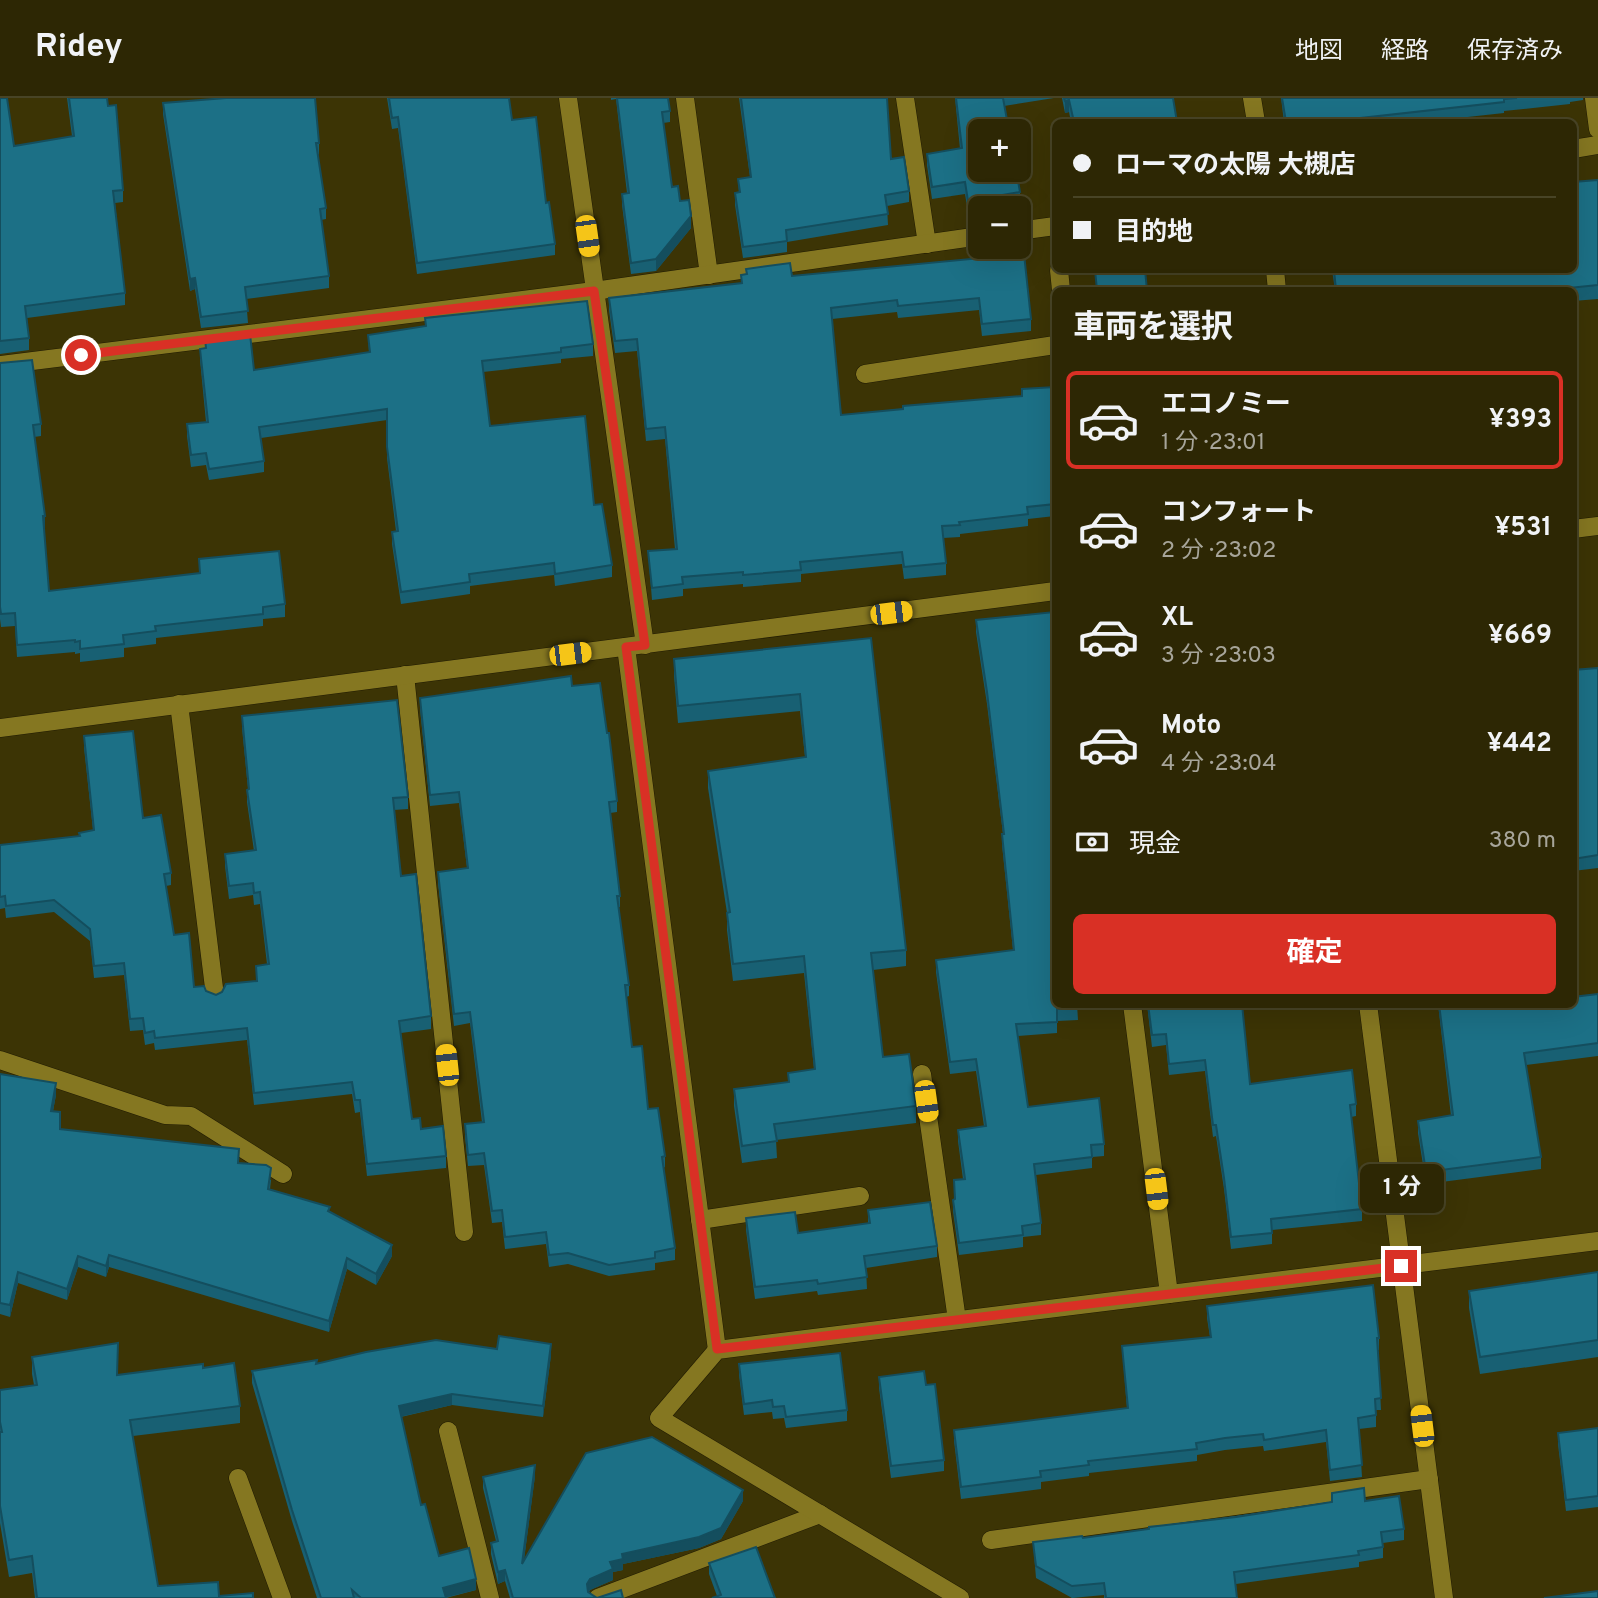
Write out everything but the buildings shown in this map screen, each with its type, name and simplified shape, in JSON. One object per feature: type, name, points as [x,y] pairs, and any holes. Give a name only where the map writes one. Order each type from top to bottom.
[{"type":"street","points":[[568,98],[645,645]]},
{"type":"street","points":[[685,98],[709,275]]},
{"type":"street","points":[[905,98],[927,244]]},
{"type":"street","points":[[1252,98],[1256,119]]},
{"type":"street","points":[[1594,98],[1598,129]]},
{"type":"street","points":[[1577,148],[1598,145]]},
{"type":"street","points":[[1031,229],[1052,226]]},
{"type":"street","points":[[0,365],[594,291],[968,238]]},
{"type":"street","points":[[865,374],[1052,345]]},
{"type":"street","points":[[1577,529],[1598,526]]},
{"type":"street","points":[[0,728],[1052,591]]},
{"type":"street","points":[[626,647],[717,1349]]},
{"type":"street","points":[[405,676],[464,1232]]},
{"type":"street","points":[[180,704],[215,996]]},
{"type":"street","points":[[1133,1008],[1169,1294]]},
{"type":"street","points":[[1369,1008],[1444,1598]]},
{"type":"street","points":[[0,1060],[165,1115],[191,1116],[284,1174]]},
{"type":"street","points":[[922,1074],[957,1320]]},
{"type":"street","points":[[700,1220],[860,1196]]},
{"type":"street","points":[[960,1598],[659,1418],[717,1349],[1598,1241]]},
{"type":"street","points":[[447,1431],[490,1598]]},
{"type":"street","points":[[238,1478],[282,1598]]},
{"type":"street","points":[[991,1540],[1429,1479]]},
{"type":"street","points":[[598,1598],[820,1514]]},
{"type":"route","points":[[81,355],[594,291],[645,645],[626,647],[717,1349],[1401,1266]]}]
